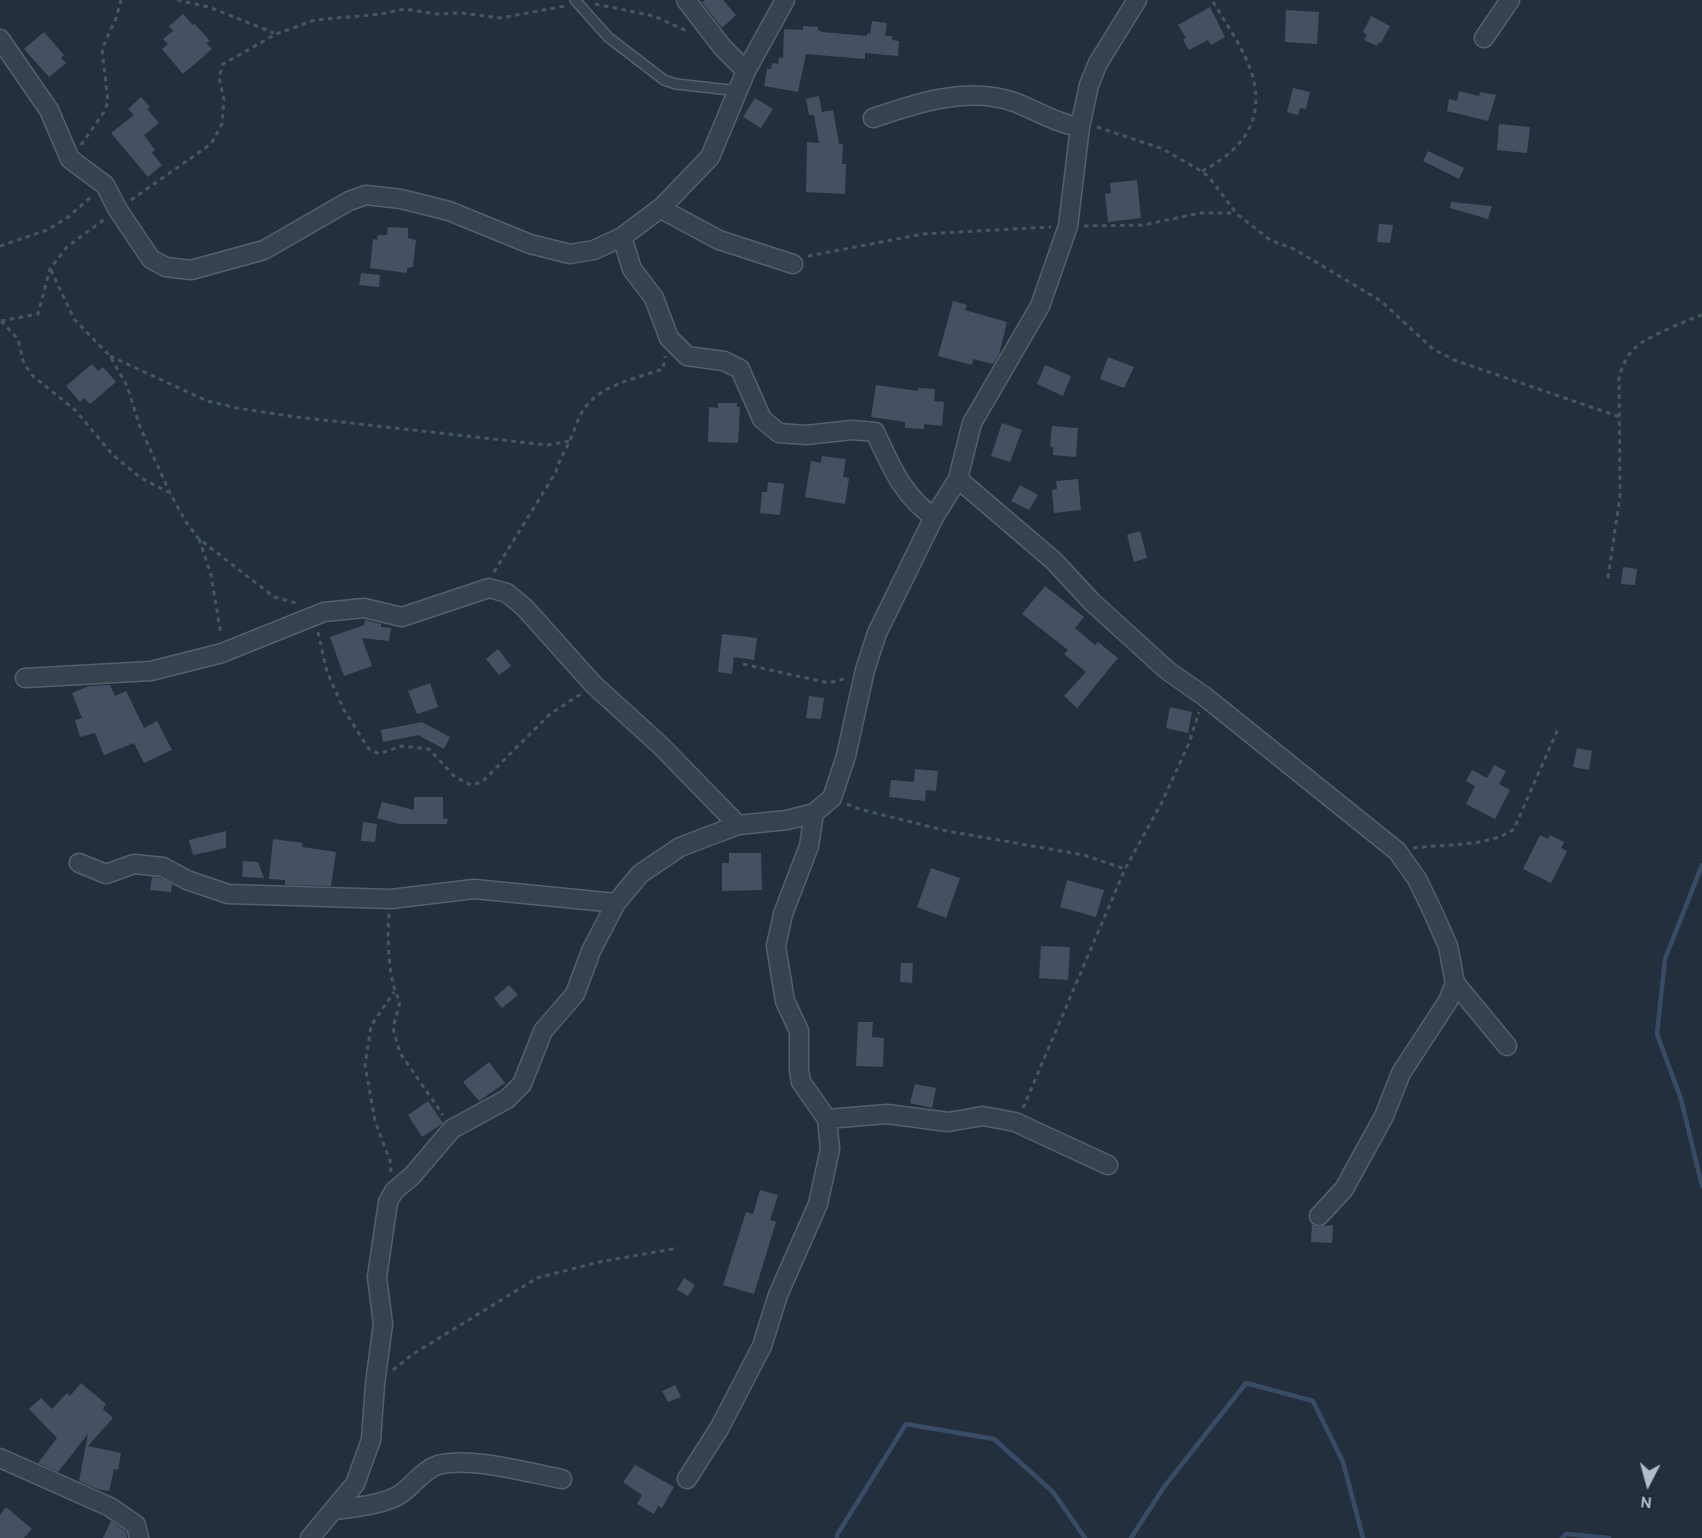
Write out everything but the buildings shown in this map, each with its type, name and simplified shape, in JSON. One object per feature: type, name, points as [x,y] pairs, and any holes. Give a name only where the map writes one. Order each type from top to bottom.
[{"type":"street","points":[[686,0],[723,48],[746,71]]},
{"type":"street","points":[[0,39],[49,110],[70,159],[105,185],[118,210],[151,259],[166,267],[191,270],[264,250],[349,201],[366,195],[400,199],[449,211],[530,244],[570,254],[594,250],[622,237],[662,207],[710,157],[746,71],[785,0]]},
{"type":"street","points":[[310,1538],[355,1484],[371,1440],[383,1324],[377,1277],[388,1202],[394,1191],[412,1176],[452,1129],[507,1100],[522,1084],[543,1031],[575,994],[591,951],[616,903],[640,874],[680,847],[738,825],[787,820],[814,813],[832,798],[846,756],[865,670],[877,633],[934,517],[958,478],[972,423],[1040,306],[1068,226],[1080,125],[1089,85],[1098,63],[1137,0]]},
{"type":"street","points":[[1484,38],[1510,0]]},
{"type":"street","points":[[873,118],[925,101],[977,95],[1013,101],[1070,126],[1080,125]]},
{"type":"street","points":[[662,207],[665,211],[719,240],[793,264]]},
{"type":"street","points":[[622,237],[632,269],[654,298],[669,338],[687,356],[724,361],[740,369],[762,419],[779,433],[806,435],[852,430],[875,432],[895,476],[922,508],[934,517]]},
{"type":"street","points":[[958,478],[1054,561],[1092,602],[1168,671],[1204,696],[1396,851],[1417,879],[1436,919],[1448,946],[1455,983],[1507,1046]]},
{"type":"street","points":[[25,678],[151,671],[222,652],[319,614],[364,608],[402,616],[489,588],[507,593],[524,607],[594,685],[660,746],[738,825]]},
{"type":"street","points":[[687,1479],[720,1427],[762,1346],[778,1295],[818,1204],[830,1149],[827,1119],[801,1082],[799,1031],[785,1001],[776,946],[783,914],[809,846],[814,813]]},
{"type":"street","points":[[79,863],[106,874],[134,864],[163,867],[188,880],[228,894],[391,899],[474,889],[616,903]]},
{"type":"street","points":[[1319,1216],[1344,1189],[1384,1116],[1401,1073],[1448,1001],[1455,983]]},
{"type":"street","points":[[827,1119],[888,1114],[948,1122],[983,1116],[1015,1122],[1108,1165]]},
{"type":"street","points":[[0,1458],[110,1507],[136,1525],[139,1538]]},
{"type":"street","points":[[335,1510],[367,1506],[400,1495],[424,1473],[437,1465],[476,1463],[562,1479]]},
{"type":"lane","points":[[577,2],[608,37],[664,80],[676,84],[739,91]]},
{"type":"path","points":[[70,159],[104,112],[108,102],[102,49],[116,18],[121,0]]},
{"type":"path","points":[[177,0],[209,7],[276,34]]},
{"type":"path","points":[[1201,171],[1220,162],[1248,135],[1254,116],[1253,78],[1212,0]]},
{"type":"path","points":[[0,320],[38,314],[50,269],[67,247],[211,144],[222,124],[224,100],[219,77],[223,64],[276,34],[315,20],[381,14],[405,9],[436,14],[461,13],[501,18],[577,2],[605,5],[654,16],[693,34]]},
{"type":"path","points":[[1080,125],[1108,129],[1163,149],[1201,171],[1209,177],[1237,214],[1270,240],[1294,249],[1381,301],[1433,349],[1454,360],[1620,417]]},
{"type":"path","points":[[0,246],[47,230],[67,218],[105,185]]},
{"type":"path","points":[[793,264],[802,257],[923,234],[1068,226],[1143,225],[1201,213],[1237,214]]},
{"type":"path","points":[[50,269],[74,319],[110,356],[127,386],[140,427],[170,493],[198,538],[274,597],[319,614],[327,672],[344,710],[369,750],[379,754],[401,746],[429,749],[455,777],[471,785],[482,782],[550,714],[594,685]]},
{"type":"path","points":[[1608,578],[1620,496],[1619,376],[1624,363],[1636,347],[1702,315]]},
{"type":"path","points":[[0,320],[18,339],[24,364],[33,376],[75,410],[113,455],[141,478],[170,493]]},
{"type":"path","points":[[489,588],[495,568],[556,472],[559,459],[582,413],[592,400],[609,388],[663,369],[669,338]]},
{"type":"path","points":[[110,356],[207,401],[237,408],[547,445],[570,441]]},
{"type":"path","points":[[198,538],[211,575],[222,652]]},
{"type":"path","points":[[743,664],[830,683],[865,670]]},
{"type":"path","points":[[1015,1122],[1125,869],[1162,802],[1188,743],[1204,696]]},
{"type":"path","points":[[1396,851],[1504,837],[1514,829],[1558,729]]},
{"type":"path","points":[[832,798],[859,809],[947,831],[1084,855],[1125,869]]},
{"type":"path","points":[[391,899],[388,932],[394,992],[400,1002],[393,1028],[400,1053],[452,1129]]},
{"type":"path","points":[[394,992],[371,1026],[365,1065],[375,1121],[390,1161],[394,1191]]},
{"type":"path","points":[[375,1384],[413,1354],[537,1278],[599,1262],[678,1248]]},
{"type":"waterway","points":[[1702,865],[1665,959],[1657,1034],[1681,1099],[1702,1186]]},
{"type":"waterway","points":[[1131,1538],[1164,1487],[1246,1383],[1313,1401],[1343,1462],[1363,1538]]},
{"type":"waterway","points":[[837,1538],[906,1424],[994,1439],[1053,1492],[1085,1538]]},
{"type":"waterway","points":[[1562,1538],[1566,1534],[1609,1538]]}]
